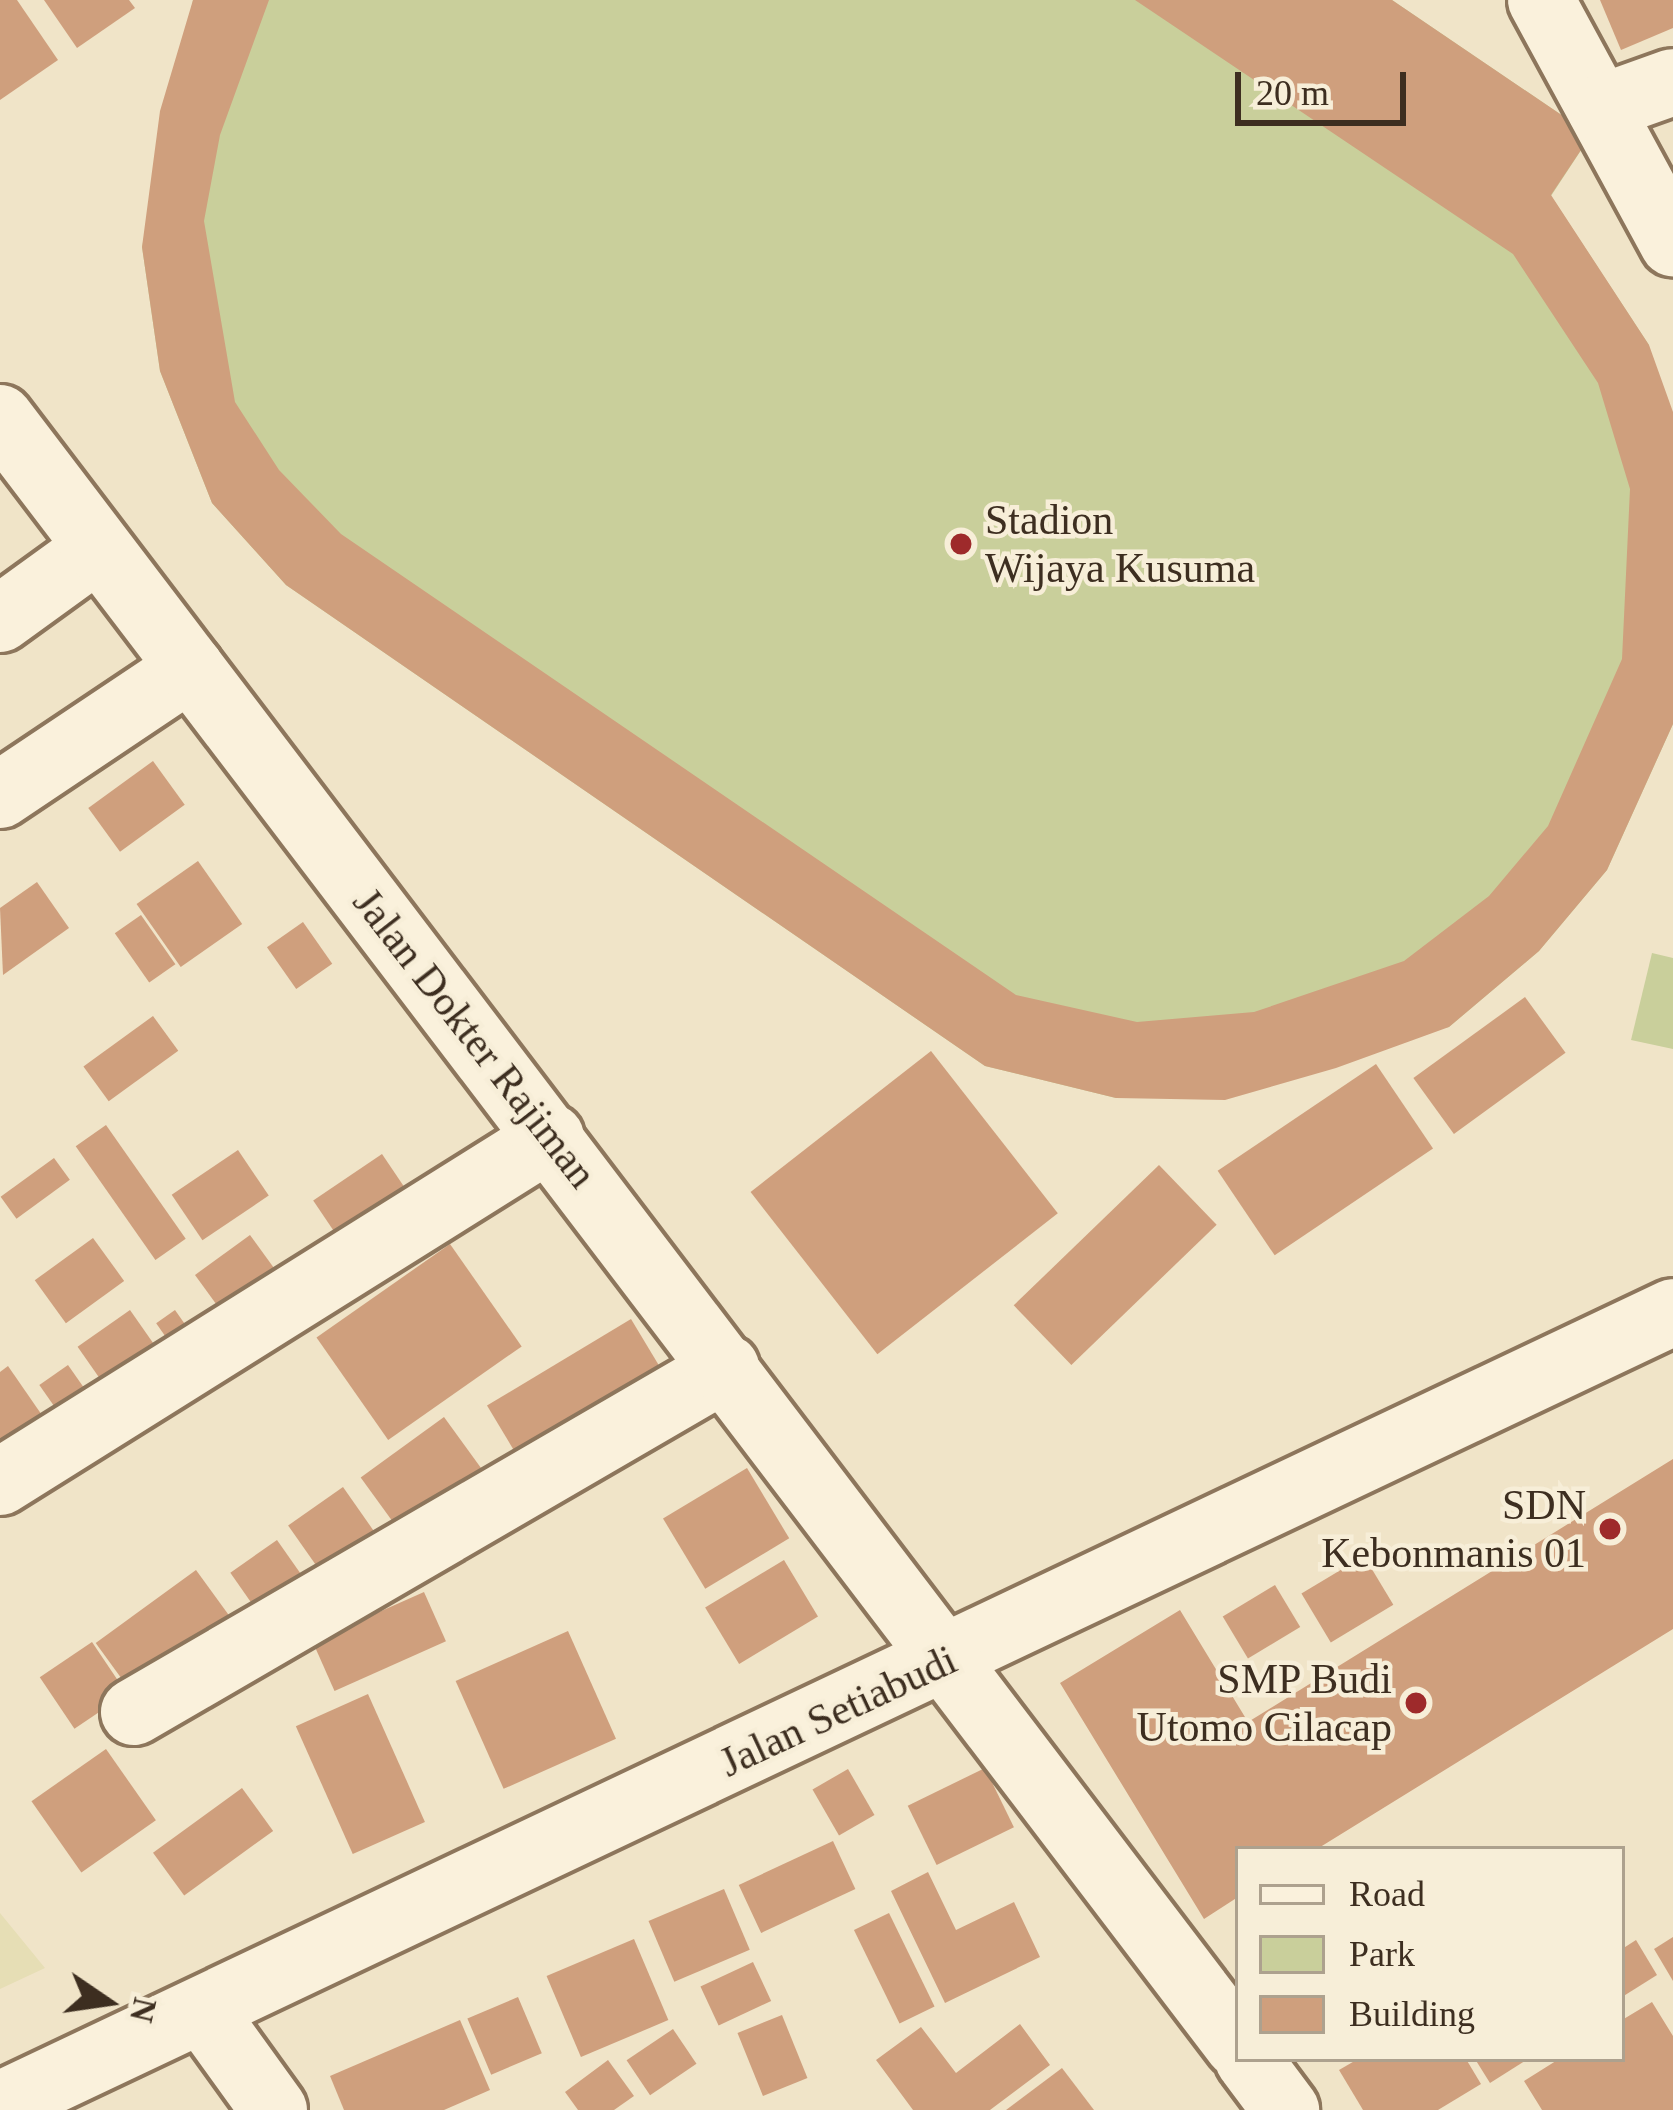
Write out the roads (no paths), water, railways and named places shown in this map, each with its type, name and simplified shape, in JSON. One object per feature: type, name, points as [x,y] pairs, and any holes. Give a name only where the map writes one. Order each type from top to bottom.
[{"type":"street","points":[[1541,0],[1673,243]]},
{"type":"street","points":[[1600,108],[1673,82]]},
{"type":"street","name":"Jalan Dokter Rajiman","points":[[0,418],[949,1659],[1235,2041]]},
{"type":"street","points":[[0,619],[98,548]]},
{"type":"street","points":[[0,795],[190,668]]},
{"type":"street","points":[[0,1482],[551,1137]]},
{"type":"street","name":"Jalan Setiabudi","points":[[0,2105],[1673,1312]]},
{"type":"street","points":[[134,1712],[726,1368]]},
{"type":"street","points":[[202,2010],[274,2110]]},
{"type":"street","points":[[1250,2062],[1286,2110]]},
{"type":"place","name":"Stadion Wijaya Kusuma","points":[[961,544]]},
{"type":"place","name":"SDN Kebonmanis 01","points":[[1610,1529]]},
{"type":"place","name":"SMP Budi Utomo Cilacap","points":[[1416,1703]]}]
